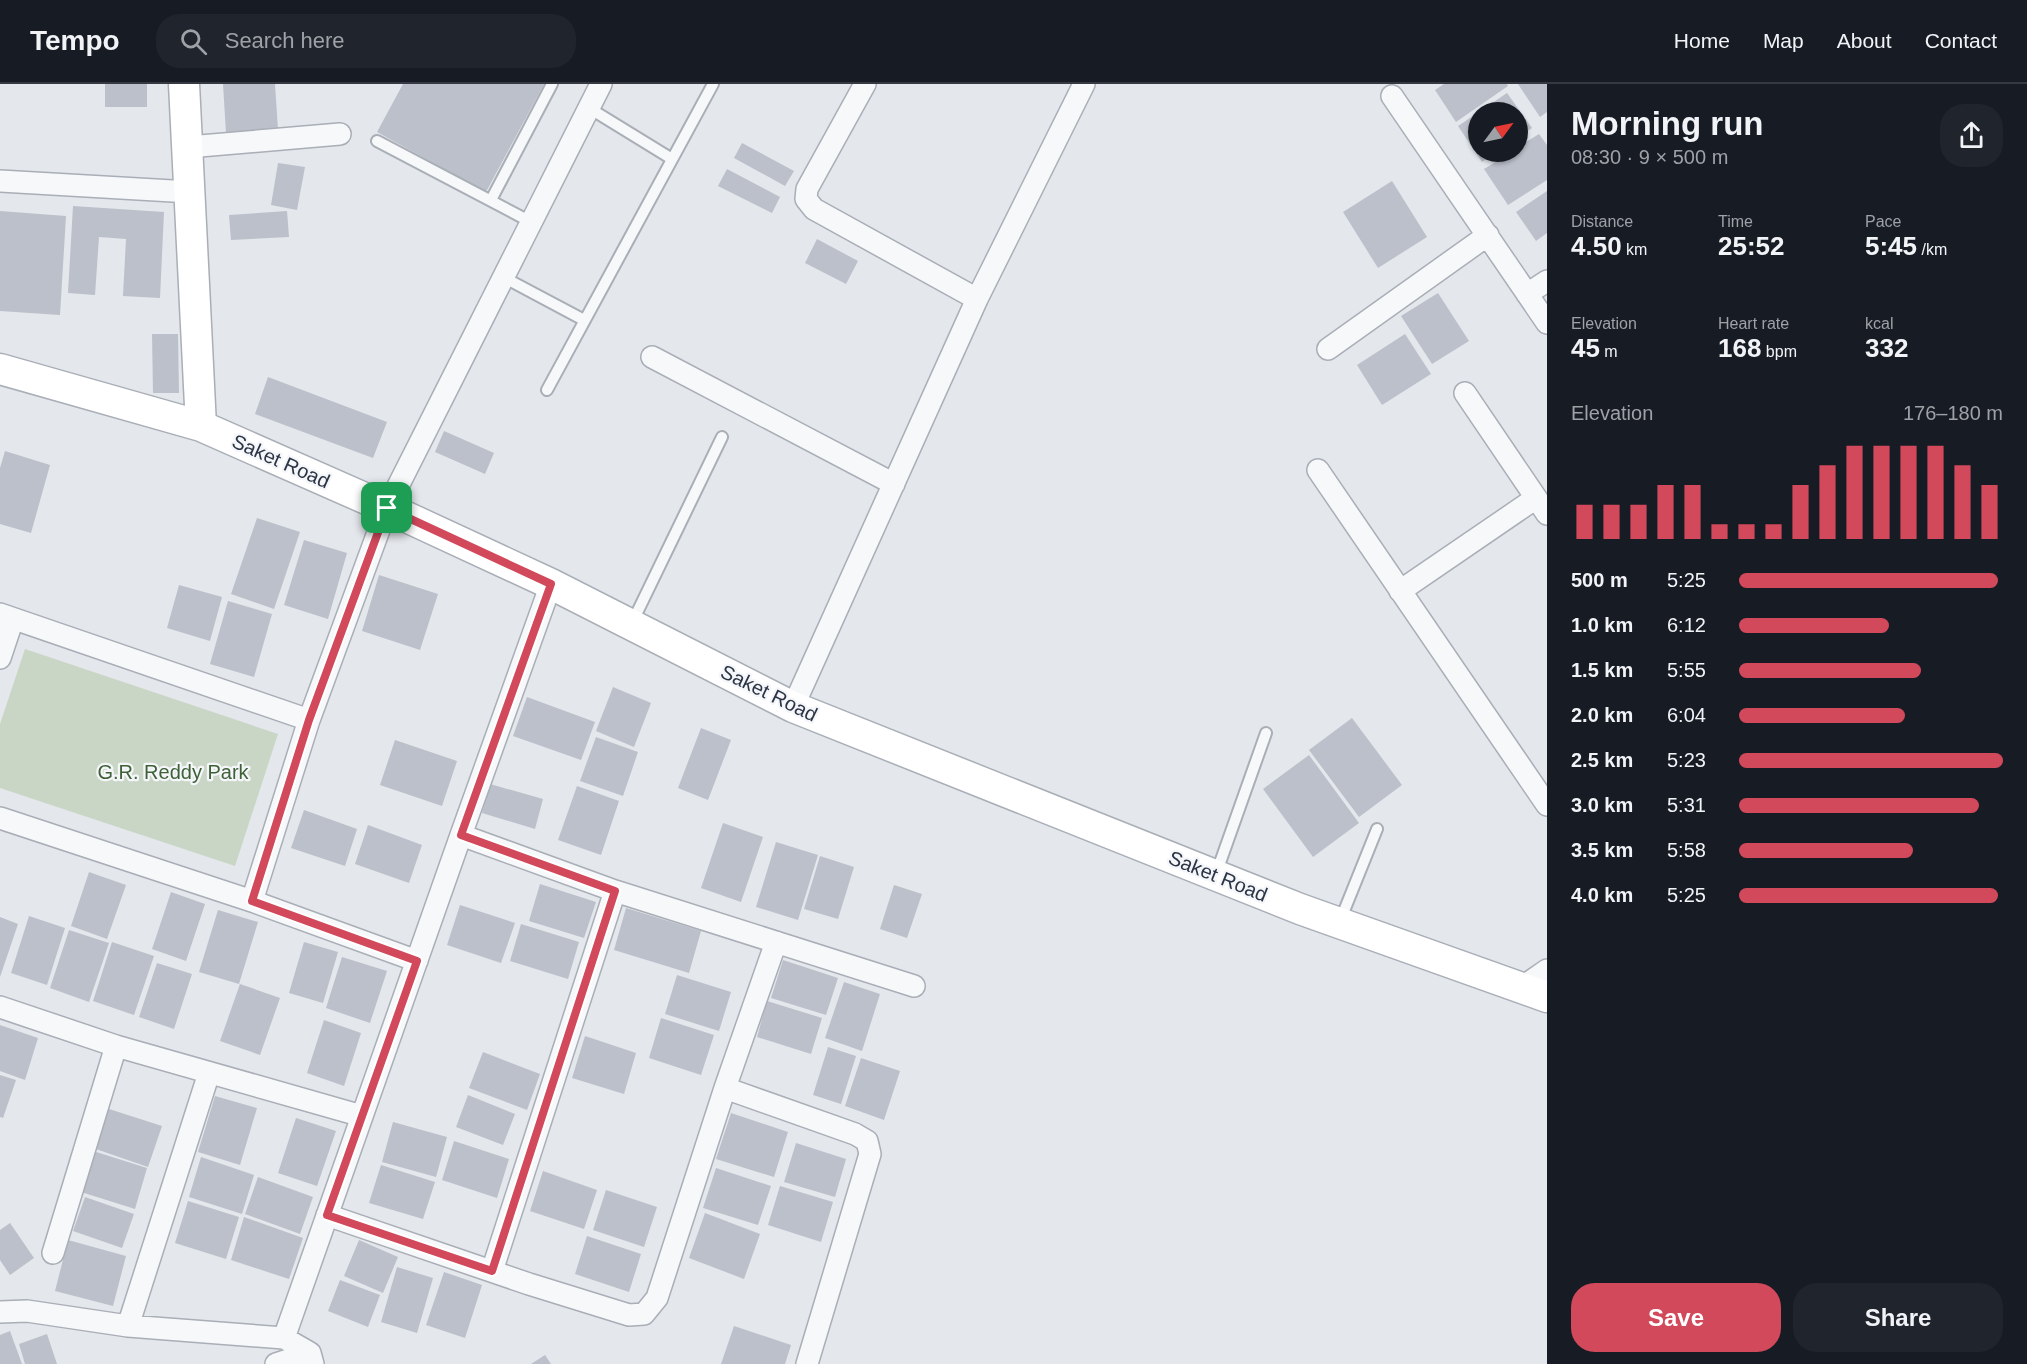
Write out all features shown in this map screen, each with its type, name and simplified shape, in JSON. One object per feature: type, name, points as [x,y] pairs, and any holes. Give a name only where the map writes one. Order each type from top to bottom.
[{"type":"street","points":[[184,84],[201,426]]},
{"type":"street","points":[[252,901],[309,720],[387,508],[601,84]]},
{"type":"street","points":[[865,84],[807,189],[806,199],[814,209],[977,299]]},
{"type":"street","points":[[793,707],[977,299],[1084,84]]},
{"type":"street","points":[[1392,96],[1547,323]]},
{"type":"street","points":[[188,147],[340,134]]},
{"type":"street","points":[[0,181],[190,192]]},
{"type":"street","points":[[1328,349],[1488,235]]},
{"type":"street","points":[[1527,294],[1547,281]]},
{"type":"street","points":[[652,357],[894,484]]},
{"type":"street","name":"Saket Road","points":[[0,369],[201,426],[551,584],[793,707],[1215,875],[1534,993]]},
{"type":"street","points":[[1400,591],[1541,506],[1465,393]]},
{"type":"street","points":[[1318,470],[1547,806]]},
{"type":"street","points":[[284,1338],[551,584]]},
{"type":"street","points":[[0,658],[7,616],[309,720]]},
{"type":"street","points":[[0,818],[252,901],[417,961]]},
{"type":"street","points":[[461,835],[615,891],[914,986]]},
{"type":"street","points":[[492,1271],[615,891]]},
{"type":"street","points":[[327,1215],[629,1315],[644,1314],[657,1298],[725,1088],[776,942]]},
{"type":"street","points":[[1534,993],[1547,970]]},
{"type":"street","points":[[0,1008],[116,1046],[362,1116]]},
{"type":"street","points":[[53,1254],[116,1046]]},
{"type":"street","points":[[128,1326],[208,1072]]},
{"type":"street","points":[[725,1088],[855,1134],[867,1142],[870,1154],[807,1364]]},
{"type":"street","points":[[0,1312],[27,1311],[128,1326],[284,1338],[311,1358]]},
{"type":"street","points":[[276,1364],[311,1358]]},
{"type":"lane","points":[[490,200],[552,84]]},
{"type":"lane","points":[[547,390],[713,84]]},
{"type":"lane","points":[[589,108],[672,159]]},
{"type":"lane","points":[[377,141],[531,222]]},
{"type":"lane","points":[[503,277],[584,320]]},
{"type":"lane","points":[[632,625],[722,437]]},
{"type":"lane","points":[[1215,875],[1266,733]]},
{"type":"lane","points":[[1340,923],[1377,829]]},
{"type":"green space","name":"G.R. Reddy Park","points":[[25,649],[278,734],[235,866],[0,788],[0,724]]},
{"type":"building","points":[[105,84],[147,84],[147,107],[105,107]]},
{"type":"building","points":[[223,84],[275,84],[278,130],[226,133]]},
{"type":"building","points":[[403,84],[544,84],[486,192],[377,132]]},
{"type":"building","points":[[1444,84],[1507,84],[1508,86],[1485,102],[1468,102],[1468,114],[1456,122],[1435,90]]},
{"type":"building","points":[[1518,84],[1547,84],[1547,112],[1540,117]]},
{"type":"building","points":[[1507,93],[1513,102],[1494,102]]},
{"type":"building","points":[[1468,119],[1468,141],[1458,126]]},
{"type":"building","points":[[1539,134],[1547,145],[1547,180],[1508,205],[1484,169],[1496,162],[1528,162],[1528,141]]},
{"type":"building","points":[[742,143],[794,171],[785,186],[734,158]]},
{"type":"building","points":[[278,163],[305,167],[297,210],[271,205]]},
{"type":"building","points":[[727,169],[780,197],[772,213],[718,186]]},
{"type":"building","points":[[1392,181],[1427,237],[1378,268],[1343,212]]},
{"type":"building","points":[[1547,191],[1547,233],[1536,241],[1516,212]]},
{"type":"building","points":[[73,206],[164,212],[160,298],[123,296],[126,239],[99,237],[95,295],[68,293]]},
{"type":"building","points":[[0,211],[66,216],[60,315],[0,311]]},
{"type":"building","points":[[287,211],[289,237],[231,240],[229,215]]},
{"type":"building","points":[[817,239],[858,261],[846,284],[805,263]]},
{"type":"building","points":[[1438,293],[1469,341],[1432,364],[1401,316]]},
{"type":"building","points":[[152,334],[178,334],[179,393],[153,393]]},
{"type":"building","points":[[1405,334],[1431,374],[1382,405],[1357,365]]},
{"type":"building","points":[[268,377],[387,422],[373,458],[255,414]]},
{"type":"building","points":[[444,431],[494,453],[485,474],[435,452]]},
{"type":"building","points":[[5,451],[50,465],[31,533],[0,524],[0,468]]},
{"type":"building","points":[[257,518],[300,532],[274,609],[231,594]]},
{"type":"building","points":[[304,540],[347,553],[328,619],[284,605]]},
{"type":"building","points":[[379,575],[438,594],[420,650],[362,631]]},
{"type":"building","points":[[179,585],[222,597],[210,641],[167,628]]},
{"type":"building","points":[[228,601],[272,614],[254,677],[210,664]]},
{"type":"building","points":[[613,687],[651,703],[634,747],[596,731]]},
{"type":"building","points":[[527,697],[595,722],[581,760],[513,736]]},
{"type":"building","points":[[1352,718],[1402,785],[1359,817],[1309,750]]},
{"type":"building","points":[[701,728],[731,740],[708,800],[678,788]]},
{"type":"building","points":[[596,737],[638,752],[623,796],[580,781]]},
{"type":"building","points":[[395,740],[457,761],[442,806],[380,785]]},
{"type":"building","points":[[1309,755],[1359,823],[1313,857],[1263,789]]},
{"type":"building","points":[[490,784],[543,799],[535,829],[482,813]]},
{"type":"building","points":[[577,786],[619,801],[601,855],[558,840]]},
{"type":"building","points":[[304,810],[357,829],[345,866],[291,848]]},
{"type":"building","points":[[723,823],[763,837],[741,902],[701,888]]},
{"type":"building","points":[[368,825],[422,845],[409,883],[355,864]]},
{"type":"building","points":[[776,842],[818,855],[798,920],[756,907]]},
{"type":"building","points":[[820,856],[854,867],[838,919],[804,909]]},
{"type":"building","points":[[89,872],[126,885],[107,939],[71,926]]},
{"type":"building","points":[[540,884],[596,902],[584,938],[529,921]]},
{"type":"building","points":[[894,885],[922,894],[907,938],[880,929]]},
{"type":"building","points":[[171,892],[205,904],[186,961],[152,949]]},
{"type":"building","points":[[460,905],[515,923],[501,963],[447,945]]},
{"type":"building","points":[[626,908],[701,931],[689,973],[614,950]]},
{"type":"building","points":[[218,910],[258,922],[239,984],[199,972]]},
{"type":"building","points":[[29,916],[65,928],[47,985],[11,973]]},
{"type":"building","points":[[0,917],[18,924],[0,977]]},
{"type":"building","points":[[521,924],[579,942],[568,979],[510,961]]},
{"type":"building","points":[[69,930],[109,943],[89,1002],[50,988]]},
{"type":"building","points":[[112,942],[154,956],[134,1015],[93,1001]]},
{"type":"building","points":[[304,942],[338,952],[323,1003],[289,993]]},
{"type":"building","points":[[342,957],[387,971],[370,1023],[326,1008]]},
{"type":"building","points":[[783,960],[838,978],[826,1015],[771,998]]},
{"type":"building","points":[[157,963],[192,974],[174,1029],[139,1017]]},
{"type":"building","points":[[677,975],[731,992],[719,1031],[665,1014]]},
{"type":"building","points":[[844,982],[880,994],[862,1051],[825,1038]]},
{"type":"building","points":[[240,984],[280,998],[260,1055],[220,1041]]},
{"type":"building","points":[[767,1001],[822,1018],[811,1054],[757,1037]]},
{"type":"building","points":[[661,1018],[714,1035],[701,1075],[649,1058]]},
{"type":"building","points":[[324,1020],[361,1033],[344,1086],[307,1073]]},
{"type":"building","points":[[0,1025],[38,1038],[25,1080],[0,1071]]},
{"type":"building","points":[[585,1036],[636,1053],[624,1094],[572,1078]]},
{"type":"building","points":[[828,1047],[856,1056],[841,1104],[813,1095]]},
{"type":"building","points":[[483,1052],[540,1074],[527,1110],[469,1088]]},
{"type":"building","points":[[861,1058],[900,1071],[884,1120],[845,1106]]},
{"type":"building","points":[[0,1075],[16,1080],[3,1118],[0,1117]]},
{"type":"building","points":[[468,1095],[515,1114],[503,1145],[456,1127]]},
{"type":"building","points":[[215,1096],[257,1108],[240,1165],[198,1152]]},
{"type":"building","points":[[106,1108],[162,1126],[148,1167],[93,1148]]},
{"type":"building","points":[[731,1113],[788,1132],[774,1177],[716,1159]]},
{"type":"building","points":[[296,1118],[336,1131],[317,1186],[278,1173]]},
{"type":"building","points":[[393,1122],[447,1137],[436,1177],[382,1162]]},
{"type":"building","points":[[454,1141],[509,1159],[497,1198],[442,1180]]},
{"type":"building","points":[[796,1143],[846,1159],[835,1197],[784,1182]]},
{"type":"building","points":[[93,1151],[147,1168],[135,1209],[81,1192]]},
{"type":"building","points":[[201,1157],[254,1175],[242,1214],[189,1197]]},
{"type":"building","points":[[381,1165],[435,1182],[423,1219],[369,1203]]},
{"type":"building","points":[[716,1168],[771,1186],[758,1225],[703,1208]]},
{"type":"building","points":[[543,1171],[597,1190],[584,1229],[530,1211]]},
{"type":"building","points":[[258,1177],[313,1197],[300,1234],[245,1214]]},
{"type":"building","points":[[780,1186],[833,1202],[821,1242],[768,1225]]},
{"type":"building","points":[[606,1190],[657,1207],[644,1247],[593,1230]]},
{"type":"building","points":[[85,1197],[134,1214],[122,1248],[73,1231]]},
{"type":"building","points":[[188,1201],[239,1217],[226,1259],[175,1243]]},
{"type":"building","points":[[705,1213],[760,1234],[744,1279],[689,1258]]},
{"type":"building","points":[[244,1217],[303,1238],[289,1279],[231,1260]]},
{"type":"building","points":[[10,1223],[34,1258],[10,1275],[0,1260],[0,1230]]},
{"type":"building","points":[[587,1236],[641,1254],[629,1292],[575,1274]]},
{"type":"building","points":[[68,1240],[126,1256],[113,1306],[55,1291]]},
{"type":"building","points":[[359,1240],[398,1257],[383,1293],[344,1276]]},
{"type":"building","points":[[397,1267],[433,1278],[417,1333],[381,1322]]},
{"type":"building","points":[[444,1272],[482,1285],[465,1338],[426,1325]]},
{"type":"building","points":[[340,1280],[380,1295],[368,1327],[328,1311]]},
{"type":"building","points":[[734,1326],[791,1345],[785,1364],[721,1364]]},
{"type":"building","points":[[10,1331],[22,1364],[0,1364],[0,1335]]},
{"type":"building","points":[[47,1334],[57,1364],[25,1364],[19,1344]]},
{"type":"building","points":[[545,1355],[551,1364],[531,1364]]},
{"type":"route","points":[[387,508],[551,584],[461,835],[615,891],[492,1271],[327,1215],[417,961],[252,901],[309,720],[387,508]]}]
